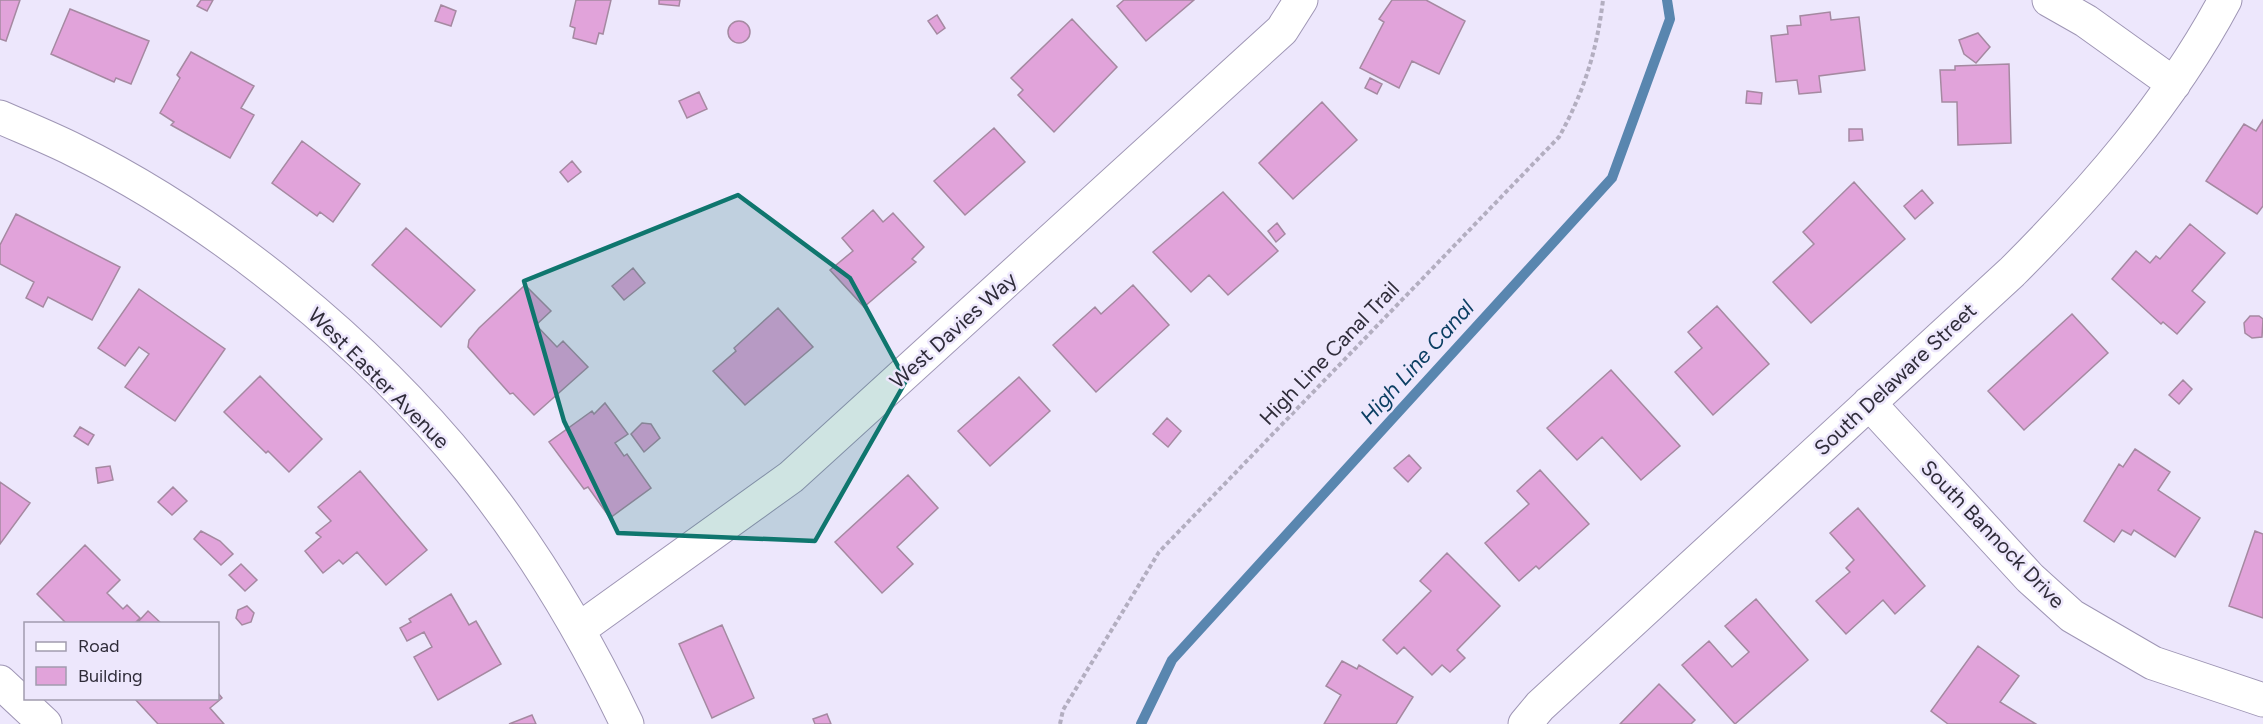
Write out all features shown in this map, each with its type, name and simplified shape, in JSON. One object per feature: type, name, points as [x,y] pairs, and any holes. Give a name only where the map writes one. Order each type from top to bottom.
[{"type":"street","name":"West Davies Way","points":[[578,630],[791,477],[1282,30],[1300,0]]},
{"type":"street","points":[[2049,0],[2086,21],[2174,84]]},
{"type":"street","name":"South Delaware Street","points":[[1525,724],[1548,698],[2012,272],[2079,204],[2129,146],[2174,84],[2206,36],[2225,0]]},
{"type":"street","name":"West Easter Avenue","points":[[0,117],[75,151],[202,226],[272,277],[353,346],[413,406],[470,470],[545,574],[578,630],[627,724]]},
{"type":"street","name":"South Bannock Drive","points":[[1869,403],[2030,578],[2072,616],[2153,663],[2263,700]]},
{"type":"street","points":[[0,682],[45,724]]},
{"type":"path","name":"High Line Canal Trail","points":[[1060,724],[1063,710],[1159,552],[1559,137],[1589,75],[1599,35],[1603,0]]},
{"type":"highlighted area","points":[[738,195],[850,278],[906,381],[815,541],[618,533],[564,421],[524,281]]},
{"type":"building","points":[[0,0],[20,0],[6,41],[0,39]]},
{"type":"building","points":[[201,0],[213,0],[207,11],[197,6]]},
{"type":"building","points":[[576,0],[611,0],[603,34],[599,33],[596,44],[573,38],[575,28],[570,26]]},
{"type":"building","points":[[659,0],[680,0],[679,6],[659,4]]},
{"type":"building","points":[[1124,0],[1194,0],[1146,41],[1117,6]]},
{"type":"building","points":[[1392,0],[1426,0],[1465,21],[1439,74],[1412,61],[1399,88],[1360,68],[1384,22],[1379,19]]},
{"type":"building","points":[[441,5],[456,11],[451,26],[435,21]]},
{"type":"building","points":[[70,9],[149,41],[131,84],[116,78],[114,82],[51,54]]},
{"type":"building","points":[[1830,12],[1831,20],[1859,17],[1865,70],[1819,76],[1821,92],[1799,94],[1797,80],[1776,82],[1771,36],[1788,34],[1787,26],[1801,25],[1800,16]]},
{"type":"building","points":[[937,15],[945,28],[937,34],[928,21]]},
{"type":"building","points":[[1072,19],[1117,67],[1054,132],[1018,95],[1023,90],[1011,78]]},
{"type":"building","points":[[739,21],[749,28],[750,32],[743,42],[739,43],[729,36],[728,32],[735,22]]},
{"type":"building","points":[[1978,33],[1990,47],[1976,63],[1964,54],[1959,40]]},
{"type":"building","points":[[191,52],[254,86],[241,108],[254,115],[230,158],[171,125],[174,122],[160,113],[180,78],[177,75]]},
{"type":"building","points":[[2009,64],[2011,143],[1958,145],[1957,102],[1942,102],[1940,70],[1955,70],[1955,66]]},
{"type":"building","points":[[1370,78],[1382,84],[1377,94],[1365,88]]},
{"type":"building","points":[[1747,91],[1762,93],[1761,104],[1746,103]]},
{"type":"building","points":[[699,92],[707,109],[687,118],[679,101]]},
{"type":"building","points":[[1322,102],[1357,140],[1293,199],[1259,163]]},
{"type":"building","points":[[2263,120],[2263,206],[2257,214],[2206,181],[2244,124],[2256,131]]},
{"type":"building","points":[[994,128],[1025,162],[965,215],[934,181]]},
{"type":"building","points":[[1849,129],[1862,129],[1863,140],[1849,141]]},
{"type":"building","points":[[302,141],[360,184],[333,222],[320,212],[317,216],[272,183]]},
{"type":"building","points":[[572,161],[581,172],[568,182],[560,172]]},
{"type":"building","points":[[1854,182],[1905,239],[1811,323],[1773,282],[1814,244],[1803,232]]},
{"type":"building","points":[[1922,190],[1933,203],[1915,219],[1904,206]]},
{"type":"building","points":[[1223,192],[1278,251],[1228,295],[1209,275],[1191,292],[1153,252]]},
{"type":"building","points":[[873,210],[883,222],[893,213],[924,247],[912,259],[916,262],[864,307],[830,270],[853,251],[842,238]]},
{"type":"building","points":[[16,214],[120,267],[92,320],[48,297],[43,307],[26,298],[34,282],[0,264],[0,245]]},
{"type":"building","points":[[1277,223],[1285,234],[1276,242],[1268,231]]},
{"type":"building","points":[[2190,224],[2225,253],[2192,291],[2205,302],[2177,334],[2163,322],[2161,324],[2112,279],[2136,251],[2150,263],[2156,256],[2160,259]]},
{"type":"building","points":[[406,228],[475,290],[441,327],[372,265]]},
{"type":"building","points":[[633,268],[645,283],[624,300],[612,286]]},
{"type":"building","points":[[525,285],[551,311],[536,325],[557,347],[563,341],[588,367],[534,415],[513,393],[510,394],[468,347],[469,340],[479,328]]},
{"type":"building","points":[[1133,285],[1169,325],[1096,392],[1053,345],[1095,307],[1101,314]]},
{"type":"building","points":[[139,289],[225,349],[175,421],[125,387],[149,354],[139,347],[125,366],[98,348]]},
{"type":"building","points":[[1717,306],[1769,364],[1713,415],[1675,372],[1702,348],[1688,332]]},
{"type":"building","points":[[778,308],[813,347],[745,405],[713,371],[736,351],[734,348]]},
{"type":"building","points":[[2072,314],[2108,353],[2024,430],[1988,391]]},
{"type":"building","points":[[2250,316],[2259,316],[2263,319],[2262,337],[2252,338],[2245,333],[2244,323]]},
{"type":"building","points":[[1611,370],[1680,446],[1641,480],[1602,437],[1577,460],[1547,428]]},
{"type":"building","points":[[260,376],[322,439],[289,472],[224,412]]},
{"type":"building","points":[[1019,377],[1050,411],[990,466],[958,431]]},
{"type":"building","points":[[2183,380],[2192,389],[2179,404],[2169,395]]},
{"type":"building","points":[[605,403],[628,434],[615,443],[624,456],[627,454],[651,488],[610,518],[588,487],[584,489],[549,442],[592,411],[594,414]]},
{"type":"building","points":[[1167,418],[1181,431],[1168,447],[1153,434]]},
{"type":"building","points":[[642,423],[651,424],[660,438],[644,452],[631,434]]},
{"type":"building","points":[[80,427],[94,435],[88,445],[74,436]]},
{"type":"building","points":[[2135,449],[2170,472],[2158,490],[2200,518],[2175,557],[2134,530],[2131,535],[2122,530],[2114,542],[2084,521],[2119,464],[2123,467]]},
{"type":"building","points":[[1409,455],[1421,468],[1408,482],[1394,468]]},
{"type":"building","points":[[110,466],[113,480],[98,483],[96,468]]},
{"type":"building","points":[[1540,470],[1589,524],[1539,569],[1536,566],[1519,581],[1485,543],[1529,504],[1517,491]]},
{"type":"building","points":[[360,471],[427,550],[386,585],[357,552],[343,564],[339,560],[323,573],[305,551],[321,537],[316,533],[331,521],[318,507]]},
{"type":"building","points":[[908,475],[938,508],[897,547],[913,564],[882,593],[835,542]]},
{"type":"building","points":[[0,482],[30,503],[0,544]]},
{"type":"building","points":[[173,487],[187,501],[172,515],[158,502]]},
{"type":"building","points":[[1858,508],[1925,586],[1895,614],[1883,600],[1846,634],[1816,601],[1850,572],[1846,568],[1854,560],[1830,533]]},
{"type":"building","points":[[201,531],[220,541],[233,554],[221,565],[194,539]]},
{"type":"building","points":[[2255,531],[2263,534],[2263,618],[2229,606]]},
{"type":"building","points":[[85,545],[120,580],[107,593],[123,609],[127,605],[140,618],[136,622],[65,622],[37,594]]},
{"type":"building","points":[[1447,553],[1500,606],[1457,650],[1465,658],[1450,672],[1442,665],[1432,675],[1404,647],[1397,654],[1383,640],[1431,591],[1420,581]]},
{"type":"building","points":[[241,564],[257,580],[245,591],[229,575]]},
{"type":"building","points":[[451,594],[469,625],[476,621],[501,664],[438,700],[414,657],[432,647],[424,632],[407,641],[400,628],[411,622],[409,619]]},
{"type":"building","points":[[1756,599],[1808,660],[1735,724],[1682,665],[1709,641],[1732,667],[1749,652],[1725,626]]},
{"type":"building","points":[[247,606],[254,613],[251,622],[242,625],[236,618],[238,610]]},
{"type":"building","points":[[148,611],[160,622],[138,622]]},
{"type":"building","points":[[722,625],[754,698],[712,718],[679,644]]},
{"type":"building","points":[[1978,646],[2019,676],[2000,702],[2036,724],[1948,724],[1931,711]]},
{"type":"building","points":[[1342,661],[1357,669],[1359,665],[1413,697],[1396,724],[1324,724],[1341,695],[1326,686]]},
{"type":"building","points":[[1659,684],[1695,720],[1691,724],[1620,724]]},
{"type":"building","points":[[219,694],[222,698],[210,708],[224,724],[158,724],[136,700],[219,700]]},
{"type":"building","points":[[827,714],[831,724],[815,724],[813,719]]},
{"type":"building","points":[[532,715],[536,724],[509,724]]},
{"type":"waterway","name":"High Line Canal","points":[[1141,724],[1172,660],[1612,178],[1670,19],[1667,0]]}]
